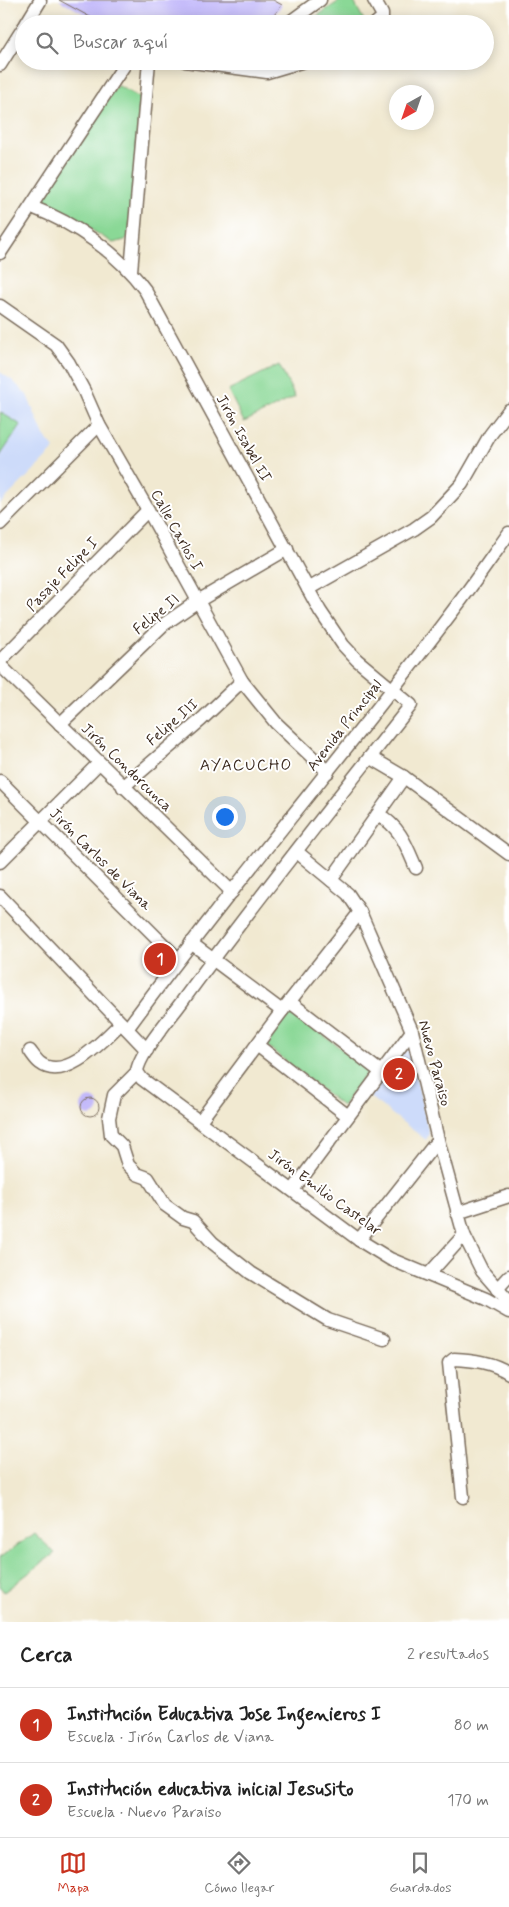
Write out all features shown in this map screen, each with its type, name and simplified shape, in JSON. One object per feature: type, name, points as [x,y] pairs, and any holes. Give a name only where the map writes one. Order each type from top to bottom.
[{"type":"street","points":[[299,15],[320,0]]},
{"type":"street","points":[[374,0],[382,15]]},
{"type":"street","points":[[31,15],[40,1]]},
{"type":"street","points":[[0,65],[15,41]]},
{"type":"street","points":[[0,253],[121,70]]},
{"type":"street","points":[[131,271],[148,70]]},
{"type":"street","points":[[260,70],[267,72],[274,70]]},
{"type":"street","name":"Jirón Isabel II","points":[[32,207],[49,213],[90,237],[131,271],[146,290],[320,611],[343,645],[411,705],[370,757]]},
{"type":"street","name":"Calle Carlos I","points":[[0,306],[56,345],[69,363],[84,391],[98,425],[148,510],[242,681],[276,723],[328,772]]},
{"type":"street","points":[[308,589],[414,529],[431,516],[462,484],[490,435],[509,410]]},
{"type":"street","points":[[0,524],[98,425]]},
{"type":"street","name":"Pasaje Felipe I","points":[[0,663],[148,510]]},
{"type":"street","name":"Avenida Principal","points":[[30,1051],[41,1064],[58,1069],[82,1059],[124,1026],[328,772],[450,616],[509,533]]},
{"type":"street","name":"Felipe II","points":[[60,724],[163,625],[198,601],[287,549]]},
{"type":"street","name":"Jirón Condorcunca","points":[[0,663],[123,787],[232,892]]},
{"type":"street","name":"Felipe III","points":[[123,787],[201,720],[242,681]]},
{"type":"street","points":[[384,1339],[328,1320],[251,1273],[213,1243],[193,1221],[183,1218],[165,1204],[148,1178],[137,1174],[128,1164],[122,1146],[111,1135],[109,1118],[114,1095],[137,1072],[137,1065],[147,1050],[213,959],[370,757],[404,777],[509,854]]},
{"type":"street","points":[[0,862],[99,763]]},
{"type":"street","points":[[331,880],[404,777]]},
{"type":"street","name":"Jirón Carlos de Viana","points":[[0,781],[178,960]]},
{"type":"street","points":[[378,814],[389,820],[402,836],[416,868]]},
{"type":"street","name":"Nuevo Paraiso","points":[[297,852],[348,894],[360,912],[412,1031],[438,1140],[464,1236],[482,1271],[509,1302]]},
{"type":"street","points":[[0,896],[147,1050]]},
{"type":"street","points":[[200,1121],[360,912]]},
{"type":"street","points":[[191,943],[381,1072]]},
{"type":"street","points":[[293,1190],[412,1031]]},
{"type":"street","points":[[257,1045],[348,1116]]},
{"type":"street","name":"Jirón Emilio Castelar","points":[[137,1072],[142,1078],[359,1240],[390,1259],[486,1299],[509,1312]]},
{"type":"street","points":[[359,1240],[438,1140]]},
{"type":"street","points":[[457,1213],[509,1196]]},
{"type":"street","points":[[429,1274],[464,1236]]},
{"type":"street","points":[[497,1288],[509,1276]]},
{"type":"street","points":[[463,1497],[448,1363],[454,1359],[478,1361],[501,1368],[509,1373]]},
{"type":"shaded area","points":[[0,372],[13,381],[27,395],[44,436],[55,449],[0,504]]},
{"type":"shaded area","points":[[410,1050],[429,1134],[426,1140],[367,1095],[399,1052]]},
{"type":"green space","points":[[341,0],[353,0],[361,15],[318,15]]},
{"type":"green space","points":[[117,85],[140,98],[129,236],[125,240],[113,243],[46,202],[44,197]]},
{"type":"green space","points":[[279,365],[295,397],[244,422],[228,390]]},
{"type":"green space","points":[[0,412],[21,425],[0,456]]},
{"type":"green space","points":[[289,1009],[369,1070],[342,1106],[262,1042]]},
{"type":"green space","points":[[34,1533],[55,1553],[4,1592],[0,1587],[0,1558]]},
{"type":"building","points":[[59,0],[273,0],[282,5],[274,15],[86,15]]},
{"type":"building","points":[[90,1098],[96,1101],[99,1107],[96,1113],[90,1116],[84,1113],[81,1107],[84,1101]]},
{"type":"place","name":"Institución Educativa Jose Ingenieros I","points":[[160,959]]},
{"type":"place","name":"Institución educativa inicial Jesusito","points":[[399,1074]]},
{"type":"district","name":"AYACUCHO","points":[[246,764]]}]
